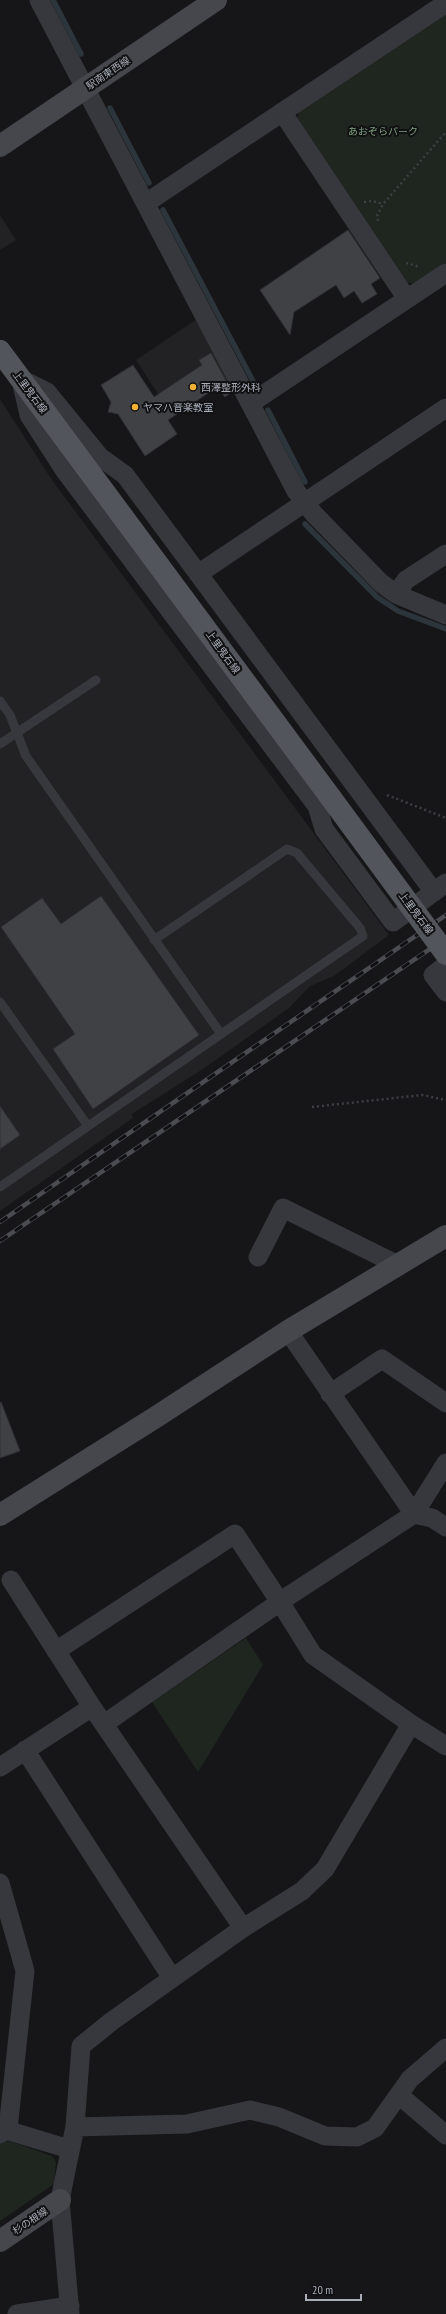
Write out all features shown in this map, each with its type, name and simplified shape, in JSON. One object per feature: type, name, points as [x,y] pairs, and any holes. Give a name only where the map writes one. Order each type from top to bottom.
[{"type":"main road","name":"上里鬼石線","points":[[0,351],[446,954]]},
{"type":"street","points":[[39,0],[304,502],[381,583],[396,594],[446,615]]},
{"type":"street","name":"駅南東西線","points":[[0,146],[216,0]]},
{"type":"street","points":[[146,203],[446,2]]},
{"type":"street","points":[[282,112],[407,299]]},
{"type":"street","points":[[251,403],[446,273]]},
{"type":"street","points":[[21,379],[46,392],[100,458],[125,475],[358,790],[440,888],[393,922],[324,829],[317,806],[65,471],[29,415],[21,379]]},
{"type":"street","points":[[198,574],[446,408]]},
{"type":"street","points":[[396,594],[406,580],[446,554]]},
{"type":"street","points":[[446,965],[433,975],[446,992]]},
{"type":"street","points":[[258,1257],[283,1208],[398,1265]]},
{"type":"street","points":[[0,1515],[166,1411],[288,1331],[446,1236]]},
{"type":"street","points":[[288,1331],[414,1514],[432,1518],[446,1527]]},
{"type":"street","points":[[330,1394],[382,1359],[446,1403]]},
{"type":"street","points":[[104,1724],[280,1602],[414,1514],[446,1463]]},
{"type":"street","points":[[56,1651],[235,1534],[313,1655],[411,1724],[446,1746]]},
{"type":"street","points":[[11,1580],[92,1707],[243,1928]]},
{"type":"street","points":[[0,1767],[92,1707]]},
{"type":"street","points":[[17,2314],[70,2310],[60,2200],[69,2150],[75,2127],[81,2046],[172,1978],[243,1928],[302,1891],[325,1869],[411,1724]]},
{"type":"street","points":[[25,1750],[172,1978]]},
{"type":"street","points":[[0,1883],[3,1905],[25,1971],[3,2130],[69,2150]]},
{"type":"street","points":[[75,2127],[186,2124],[250,2110],[279,2116],[325,2136],[357,2137],[375,2128],[410,2079],[446,2048]]},
{"type":"street","points":[[399,2095],[446,2135]]},
{"type":"street","name":"杉の根線","points":[[0,2241],[60,2200]]},
{"type":"lane","points":[[0,744],[96,680]]},
{"type":"lane","points":[[0,701],[10,715],[26,756],[221,1034]]},
{"type":"lane","points":[[0,1187],[221,1034],[246,1019],[364,936],[360,928],[297,853],[287,849],[154,940]]},
{"type":"lane","points":[[0,1002],[88,1126]]},
{"type":"path","points":[[381,228],[378,216],[383,204],[446,132]]},
{"type":"path","points":[[402,259],[413,267],[419,268],[426,266]]},
{"type":"path","points":[[358,790],[372,789],[446,818]]},
{"type":"path","points":[[312,1107],[422,1096],[446,1100]]},
{"type":"shaded area","points":[[0,215],[16,240],[0,250]]},
{"type":"shaded area","points":[[197,319],[229,380],[173,417],[136,360]]},
{"type":"shaded area","points":[[0,399],[52,480],[389,935],[334,976],[310,986],[289,1008],[203,1069],[132,1114],[133,1118],[0,1211]]},
{"type":"green space","name":"あおぞらパーク","points":[[446,13],[446,263],[415,284],[406,282],[297,119],[299,111]]},
{"type":"green space","points":[[246,1638],[263,1665],[198,1772],[152,1702]]},
{"type":"green space","points":[[10,2141],[52,2156],[56,2162],[54,2184],[0,2221],[0,2143]]},
{"type":"building","points":[[348,230],[380,278],[371,284],[377,294],[362,303],[354,291],[344,298],[336,285],[294,312],[290,335],[260,290]]},
{"type":"building","name":"ヤマハ音楽教室","points":[[211,353],[232,392],[225,397],[217,387],[168,420],[177,434],[145,456],[118,414],[108,412],[111,402],[101,385],[133,365],[154,397],[202,365],[199,360]]},
{"type":"building","points":[[101,896],[199,1035],[93,1109],[53,1049],[75,1034],[1,927],[42,898],[61,924]]},
{"type":"building","points":[[0,1106],[20,1135],[0,1149]]},
{"type":"building","points":[[1,1402],[20,1451],[0,1458],[0,1403]]},
{"type":"waterway","points":[[53,0],[81,54]]},
{"type":"waterway","points":[[110,108],[149,183]]},
{"type":"waterway","points":[[163,210],[254,383]]},
{"type":"waterway","points":[[268,410],[305,482]]},
{"type":"waterway","points":[[305,524],[377,597],[398,611],[446,629]]},
{"type":"railway","points":[[0,1222],[446,915]]},
{"type":"railway","points":[[0,1241],[446,938]]},
{"type":"place","name":"西澤整形外科","points":[[193,387]]},
{"type":"place","name":"ヤマハ音楽教室","points":[[135,407]]}]
